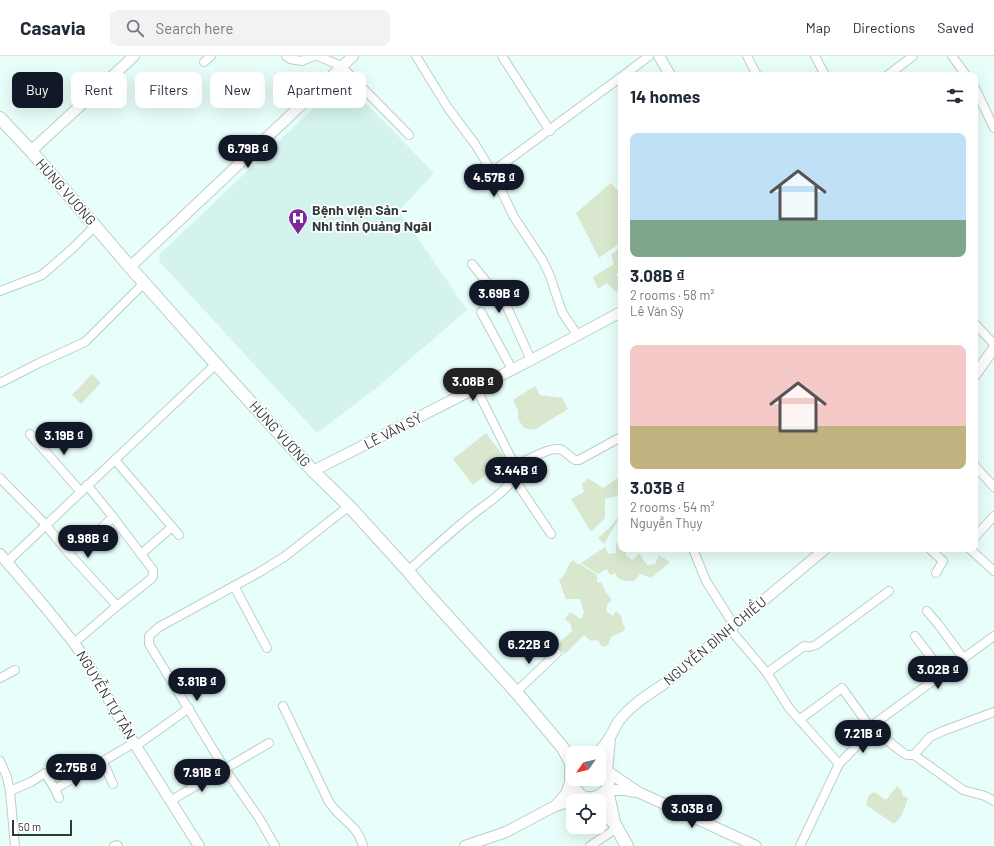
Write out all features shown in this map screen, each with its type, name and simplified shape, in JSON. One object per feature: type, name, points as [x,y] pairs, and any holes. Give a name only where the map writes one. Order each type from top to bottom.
[{"type":"main road","name":"HÙNG VƯƠNG","points":[[0,118],[31,151],[130,267],[216,364],[313,471],[349,506],[566,748]]},
{"type":"main road","points":[[606,772],[609,777],[607,790],[616,825],[627,846]]},
{"type":"main road","points":[[572,786],[579,794]]},
{"type":"main road","points":[[602,794],[607,790]]},
{"type":"main road","points":[[606,814],[616,825]]},
{"type":"street","points":[[31,151],[134,56]]},
{"type":"street","points":[[204,62],[211,56]]},
{"type":"street","points":[[286,56],[290,59],[302,61],[318,56],[341,66],[409,135]]},
{"type":"street","points":[[130,267],[353,56]]},
{"type":"street","points":[[416,56],[448,108],[475,144],[492,172],[514,216],[543,261],[550,276],[562,312],[578,336]]},
{"type":"street","points":[[502,56],[550,131]]},
{"type":"street","points":[[628,72],[649,56]]},
{"type":"street","points":[[659,56],[668,72]]},
{"type":"street","points":[[747,56],[755,72]]},
{"type":"street","points":[[815,56],[823,72]]},
{"type":"street","points":[[892,72],[913,56]]},
{"type":"street","points":[[952,56],[964,72]]},
{"type":"street","points":[[492,172],[550,131],[618,79]]},
{"type":"street","points":[[978,94],[994,128]]},
{"type":"street","points":[[0,291],[42,275],[73,248],[95,226]]},
{"type":"street","points":[[472,264],[497,295],[504,300],[531,360]]},
{"type":"street","points":[[0,383],[38,363],[85,342],[144,283]]},
{"type":"street","points":[[481,312],[512,369]]},
{"type":"street","name":"LÊ VĂN SỸ","points":[[313,471],[578,336],[618,314]]},
{"type":"street","points":[[978,327],[994,344]]},
{"type":"street","points":[[978,371],[994,348]]},
{"type":"street","points":[[3,558],[45,524],[88,486],[216,364]]},
{"type":"street","points":[[408,571],[466,519],[500,493],[514,479],[517,472],[476,388]]},
{"type":"street","points":[[30,434],[81,492]]},
{"type":"street","points":[[515,466],[550,450],[557,449],[562,450],[575,460],[579,460],[618,439]]},
{"type":"street","points":[[115,460],[179,535]]},
{"type":"street","points":[[978,469],[994,487]]},
{"type":"street","points":[[0,478],[45,524],[117,606]]},
{"type":"street","points":[[514,479],[551,534]]},
{"type":"street","points":[[74,643],[154,576],[153,570],[88,486]]},
{"type":"street","points":[[275,846],[260,818],[225,768],[149,644],[150,636],[159,627],[258,573],[284,556],[349,506]]},
{"type":"street","points":[[978,534],[994,516]]},
{"type":"street","points":[[89,540],[113,517]]},
{"type":"street","points":[[141,554],[172,527]]},
{"type":"street","points":[[694,552],[706,581],[732,626],[767,673],[789,708],[839,764]]},
{"type":"street","name":"NGUYỄN ĐÌNH CHIỂU","points":[[610,738],[619,722],[639,701],[664,684],[821,552]]},
{"type":"street","points":[[933,552],[943,562],[936,573]]},
{"type":"street","points":[[973,552],[994,571]]},
{"type":"street","name":"NGUYỄN TỰ TÂN","points":[[3,558],[74,643],[87,662],[135,745],[198,846]]},
{"type":"street","points":[[234,586],[267,648]]},
{"type":"street","points":[[767,673],[804,646],[809,647],[816,645],[890,591]]},
{"type":"street","points":[[927,611],[964,659]]},
{"type":"street","points":[[915,636],[943,673]]},
{"type":"street","points":[[800,846],[839,764],[871,728],[994,636]]},
{"type":"street","points":[[516,692],[557,653]]},
{"type":"street","points":[[0,678],[15,670]]},
{"type":"street","points":[[799,720],[842,688],[871,728],[902,752],[907,755],[914,755],[963,790],[985,796],[994,801]]},
{"type":"street","points":[[282,706],[329,802],[338,814],[355,828],[363,846]]},
{"type":"street","points":[[55,788],[135,745],[189,708]]},
{"type":"street","points":[[914,755],[930,737],[994,712]]},
{"type":"street","points":[[604,746],[610,738]]},
{"type":"street","points":[[606,755],[610,738]]},
{"type":"street","points":[[170,801],[268,743]]},
{"type":"street","points":[[103,762],[113,784]]},
{"type":"street","points":[[0,764],[7,777],[10,791],[15,846]]},
{"type":"street","points":[[606,769],[638,792],[756,846]]},
{"type":"street","points":[[10,791],[31,782],[45,773],[55,788],[59,798]]},
{"type":"street","points":[[555,806],[566,794],[569,786]]},
{"type":"street","points":[[607,790],[638,792]]},
{"type":"street","points":[[466,846],[506,832],[555,806],[566,803]]},
{"type":"street","points":[[590,846],[616,825]]},
{"type":"street","points":[[114,846],[118,846]]},
{"type":"shaded area","name":"Bệnh viện Sản - Nhi tỉnh Quảng Ngãi","points":[[366,103],[434,173],[398,212],[404,218],[467,310],[380,385],[317,433],[159,261],[160,254],[314,108],[366,108]]},
{"type":"green space","points":[[611,183],[618,191],[618,244],[599,258],[576,213]]},
{"type":"green space","points":[[618,249],[618,273],[616,274],[618,277],[618,290],[616,292],[607,283],[598,289],[593,277],[614,264],[611,255]]},
{"type":"green space","points":[[92,374],[101,383],[81,404],[72,395]]},
{"type":"green space","points":[[535,386],[540,395],[562,398],[568,409],[534,430],[524,428],[518,419],[518,411],[513,400]]},
{"type":"green space","points":[[486,433],[506,459],[473,485],[453,459]]},
{"type":"green space","points":[[588,478],[603,488],[618,478],[618,495],[605,499],[605,518],[591,532],[571,499],[584,492],[582,484]]},
{"type":"green space","points":[[618,518],[604,544],[598,538]]},
{"type":"green space","points":[[616,543],[618,543],[618,552],[626,552],[626,556],[633,560],[639,553],[647,565],[655,564],[659,555],[670,562],[651,578],[640,574],[634,581],[625,581],[618,578],[615,573],[611,575],[606,569],[598,574],[581,563],[605,547],[608,554],[616,553]]},
{"type":"green space","points":[[573,560],[577,564],[580,564],[597,575],[597,582],[602,583],[605,591],[612,600],[607,605],[606,611],[613,616],[616,611],[618,612],[625,627],[624,631],[611,637],[608,645],[602,647],[598,640],[591,641],[584,635],[565,654],[558,646],[572,631],[571,625],[565,619],[570,612],[581,619],[584,613],[580,599],[566,599],[559,580],[562,578]]},
{"type":"green space","points":[[897,786],[902,791],[902,795],[908,798],[902,815],[894,824],[866,805],[869,795],[874,792],[886,800]]},
{"type":"place","name":"Bệnh viện Sản - Nhi tỉnh Quảng Ngãi","points":[[298,235]]}]
